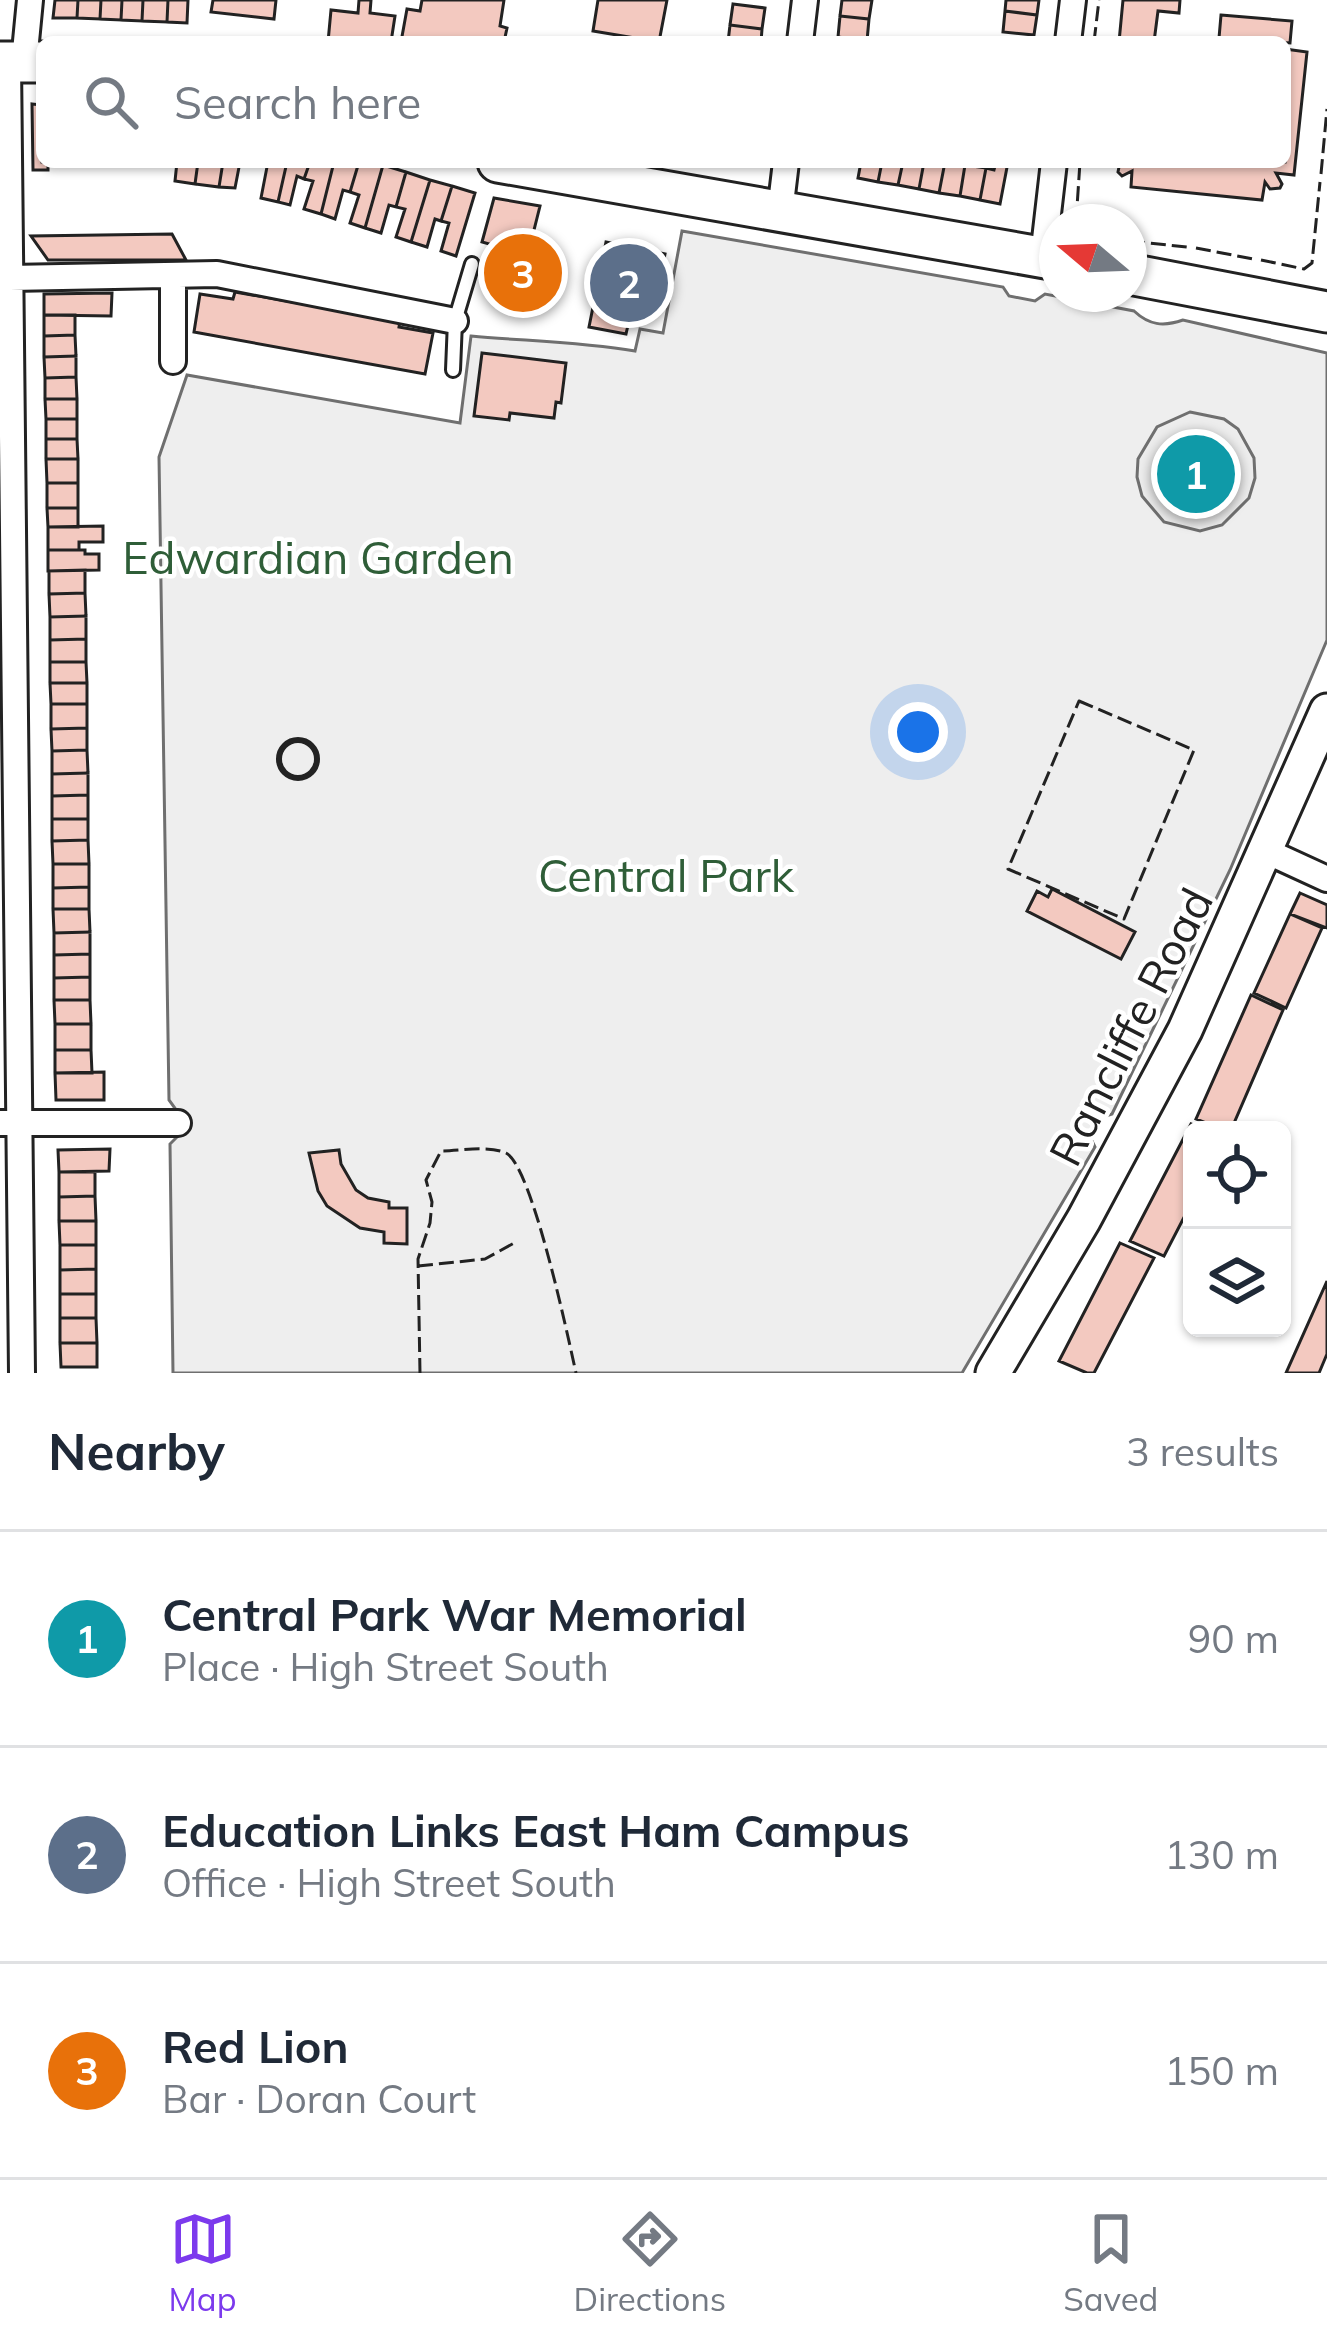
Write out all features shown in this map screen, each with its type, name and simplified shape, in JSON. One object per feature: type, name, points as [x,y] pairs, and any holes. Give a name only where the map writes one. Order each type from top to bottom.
[{"type":"main road","points":[[531,168],[1039,256]]},
{"type":"main road","points":[[1147,277],[1327,312]]},
{"type":"main road","name":"Rancliffe Road","points":[[994,1373],[1185,1030],[1327,711]]},
{"type":"street","points":[[15,1369],[9,1123],[10,278],[19,62],[30,0]]},
{"type":"street","points":[[801,36],[805,0]]},
{"type":"street","points":[[1069,36],[1073,0]]},
{"type":"street","points":[[780,212],[785,168]]},
{"type":"street","points":[[1052,204],[1054,168]]},
{"type":"street","points":[[172,274],[173,361]]},
{"type":"street","points":[[10,278],[217,274],[455,321]]},
{"type":"street","points":[[1268,851],[1327,879]]},
{"type":"street","points":[[9,1123],[178,1123]]},
{"type":"lane","points":[[453,370],[455,321],[472,264]]},
{"type":"green space","name":"Central Park","points":[[682,231],[1003,287],[1009,296],[1039,298],[1039,312],[1135,312],[1157,323],[1183,320],[1327,353],[1327,640],[1230,870],[1112,1114],[1103,1117],[1091,1139],[1095,1147],[962,1373],[173,1373],[170,1144],[178,1136],[177,1111],[169,1100],[159,457],[187,375],[460,423],[471,336],[635,351],[640,329],[663,333]]},
{"type":"shaded area","points":[[1190,412],[1224,419],[1238,429],[1254,458],[1255,478],[1249,498],[1222,525],[1200,531],[1164,522],[1142,496],[1138,459],[1157,427]],"holes":[[[1195,449],[1214,457],[1220,470],[1218,484],[1202,497],[1182,492],[1174,480],[1177,460]]]},
{"type":"building","points":[[55,0],[78,0],[77,18],[53,18]]},
{"type":"building","points":[[78,0],[101,0],[100,19],[77,18]]},
{"type":"building","points":[[101,0],[122,0],[121,20],[100,19]]},
{"type":"building","points":[[122,0],[143,0],[142,21],[121,20]]},
{"type":"building","points":[[143,0],[168,0],[167,22],[142,21]]},
{"type":"building","points":[[168,0],[188,0],[187,23],[167,22]]},
{"type":"building","points":[[213,0],[276,0],[274,19],[211,12]]},
{"type":"building","points":[[359,0],[371,0],[370,13],[395,16],[392,36],[329,36],[331,10],[358,13]]},
{"type":"building","points":[[422,0],[504,0],[500,26],[507,28],[505,36],[402,36],[407,9],[420,11]]},
{"type":"building","points":[[598,0],[667,0],[660,36],[593,31]]},
{"type":"building","points":[[842,0],[872,0],[869,19],[840,16]]},
{"type":"building","points":[[1006,0],[1039,0],[1037,15],[1005,11]]},
{"type":"building","points":[[1123,0],[1180,0],[1179,13],[1158,11],[1155,36],[1120,36]]},
{"type":"building","points":[[733,4],[765,8],[762,29],[730,25]]},
{"type":"building","points":[[1005,11],[1037,15],[1034,35],[1003,32]]},
{"type":"building","points":[[1221,15],[1292,21],[1291,36],[1219,36]]},
{"type":"building","points":[[840,16],[869,19],[867,36],[838,36]]},
{"type":"building","points":[[730,25],[762,29],[761,36],[729,36]]},
{"type":"building","points":[[1291,50],[1307,52],[1294,175],[1276,173],[1280,188],[1270,189],[1265,182],[1262,200],[1131,187],[1132,171],[1122,176],[1119,168],[1291,168]]},
{"type":"building","points":[[32,104],[36,104],[36,168],[48,168],[33,170]]},
{"type":"building","points":[[176,168],[197,168],[195,184],[175,181]]},
{"type":"building","points":[[197,168],[222,168],[219,187],[195,184]]},
{"type":"building","points":[[222,168],[239,168],[235,188],[219,187]]},
{"type":"building","points":[[267,168],[286,168],[278,202],[261,198]]},
{"type":"building","points":[[286,168],[308,168],[304,179],[297,176],[290,205],[278,202]]},
{"type":"building","points":[[308,168],[332,168],[321,214],[304,209],[313,181],[304,179]]},
{"type":"building","points":[[332,168],[357,168],[350,192],[343,190],[335,219],[321,214]]},
{"type":"building","points":[[357,168],[382,168],[365,228],[350,223],[359,195],[350,192]]},
{"type":"building","points":[[382,168],[406,172],[396,207],[389,205],[381,233],[365,228]]},
{"type":"building","points":[[860,168],[881,168],[878,182],[858,178]]},
{"type":"building","points":[[881,168],[902,168],[898,185],[878,182]]},
{"type":"building","points":[[902,168],[923,168],[919,189],[898,185]]},
{"type":"building","points":[[923,168],[944,168],[939,193],[919,189]]},
{"type":"building","points":[[944,168],[965,168],[960,196],[939,193]]},
{"type":"building","points":[[965,168],[986,168],[980,200],[960,196]]},
{"type":"building","points":[[986,168],[1007,168],[1000,204],[980,200]]},
{"type":"building","points":[[406,172],[430,180],[411,242],[396,237],[405,209],[396,207]]},
{"type":"building","points":[[430,180],[452,186],[427,247],[411,242]]},
{"type":"building","points":[[452,186],[475,193],[456,256],[441,251],[449,223],[441,221]]},
{"type":"building","points":[[494,198],[540,206],[525,266],[497,260],[500,247],[482,242]]},
{"type":"building","points":[[172,234],[186,260],[48,260],[31,236]]},
{"type":"building","points":[[606,242],[665,254],[653,316],[631,312],[626,334],[589,327]]},
{"type":"building","points":[[235,292],[400,321],[399,327],[433,333],[425,374],[194,332],[200,294],[233,299]]},
{"type":"building","points":[[112,293],[111,316],[44,315],[44,294]]},
{"type":"building","points":[[44,315],[75,315],[75,335],[44,336]]},
{"type":"building","points":[[75,335],[76,356],[44,357],[44,336]]},
{"type":"building","points":[[482,353],[566,363],[561,403],[556,402],[554,418],[510,413],[509,420],[474,416]]},
{"type":"building","points":[[76,356],[76,377],[45,378],[44,357]]},
{"type":"building","points":[[76,377],[77,399],[45,399],[45,378]]},
{"type":"building","points":[[45,399],[77,399],[77,419],[46,419]]},
{"type":"building","points":[[46,419],[77,419],[77,439],[46,439]]},
{"type":"building","points":[[46,439],[77,439],[78,459],[46,459]]},
{"type":"building","points":[[46,459],[78,459],[78,483],[47,483]]},
{"type":"building","points":[[47,483],[78,483],[78,508],[47,508]]},
{"type":"building","points":[[47,508],[78,508],[78,527],[48,527]]},
{"type":"building","points":[[103,526],[103,542],[79,542],[79,550],[48,550],[48,527]]},
{"type":"building","points":[[48,550],[99,554],[99,570],[48,571]]},
{"type":"building","points":[[85,570],[85,593],[49,594],[49,571]]},
{"type":"building","points":[[85,593],[86,616],[50,617],[49,594]]},
{"type":"building","points":[[86,616],[86,639],[50,640],[50,617]]},
{"type":"building","points":[[86,639],[86,662],[50,662],[50,640]]},
{"type":"building","points":[[50,662],[86,662],[87,683],[50,683]]},
{"type":"building","points":[[50,683],[87,683],[87,704],[51,704]]},
{"type":"building","points":[[51,704],[87,704],[87,728],[51,729]]},
{"type":"building","points":[[87,728],[87,750],[52,751],[51,729]]},
{"type":"building","points":[[87,750],[88,773],[52,774],[52,751]]},
{"type":"building","points":[[88,773],[88,795],[52,796],[52,774]]},
{"type":"building","points":[[88,795],[88,819],[52,819],[52,796]]},
{"type":"building","points":[[52,819],[88,819],[88,840],[52,841]]},
{"type":"building","points":[[88,840],[89,864],[53,864],[52,841]]},
{"type":"building","points":[[53,864],[89,864],[89,887],[53,888]]},
{"type":"building","points":[[89,887],[89,909],[53,909],[53,888]]},
{"type":"building","points":[[1052,889],[1135,932],[1121,959],[1027,911],[1037,891],[1048,897]]},
{"type":"building","points":[[1300,893],[1327,905],[1327,928],[1290,914]]},
{"type":"building","points":[[53,909],[89,909],[90,932],[54,933]]},
{"type":"building","points":[[1290,914],[1322,928],[1286,1008],[1254,993]]},
{"type":"building","points":[[90,932],[90,954],[54,955],[54,933]]},
{"type":"building","points":[[90,954],[90,977],[54,978],[54,955]]},
{"type":"building","points":[[90,977],[90,1000],[54,1000],[54,978]]},
{"type":"building","points":[[1251,995],[1283,1010],[1235,1121],[1196,1119]]},
{"type":"building","points":[[54,1000],[90,1000],[91,1024],[55,1024]]},
{"type":"building","points":[[55,1024],[91,1024],[91,1050],[55,1050]]},
{"type":"building","points":[[55,1050],[91,1050],[92,1073],[55,1073]]},
{"type":"building","points":[[104,1072],[104,1100],[56,1100],[55,1073]]},
{"type":"building","points":[[1183,1139],[1183,1219],[1164,1256],[1130,1241]]},
{"type":"building","points":[[110,1149],[109,1171],[59,1172],[58,1150]]},
{"type":"building","points":[[339,1150],[341,1164],[356,1190],[389,1202],[389,1208],[407,1208],[407,1244],[384,1243],[384,1232],[360,1228],[327,1206],[318,1191],[309,1153]]},
{"type":"building","points":[[59,1172],[95,1172],[95,1196],[59,1197]]},
{"type":"building","points":[[95,1196],[96,1221],[59,1221],[59,1197]]},
{"type":"building","points":[[59,1221],[96,1221],[96,1245],[60,1245]]},
{"type":"building","points":[[1120,1243],[1154,1258],[1094,1373],[1087,1373],[1059,1361]]},
{"type":"building","points":[[60,1245],[96,1245],[96,1269],[60,1270]]},
{"type":"building","points":[[96,1269],[96,1294],[60,1294],[60,1270]]},
{"type":"building","points":[[1327,1281],[1327,1354],[1319,1373],[1286,1373]]},
{"type":"building","points":[[60,1294],[96,1294],[96,1318],[60,1318]]},
{"type":"building","points":[[60,1318],[96,1318],[97,1343],[60,1343]]},
{"type":"building","points":[[60,1343],[97,1343],[97,1367],[61,1367]]},
{"type":"fence","points":[[1095,36],[1099,0]]},
{"type":"fence","points":[[1321,174],[1327,109]]},
{"type":"fence","points":[[1077,204],[1080,168]]},
{"type":"fence","points":[[1261,260],[1304,269],[1312,263],[1320,182]]},
{"type":"fence","points":[[1147,243],[1187,247]]},
{"type":"fence","points":[[1196,248],[1253,259]]},
{"type":"fence","points":[[1079,701],[1194,750],[1124,919],[1008,869],[1079,701]]},
{"type":"fence","points":[[420,1373],[418,1259],[432,1202],[426,1180],[441,1151],[483,1149],[506,1153],[527,1188],[576,1373]]},
{"type":"fence","points":[[418,1266],[485,1259],[516,1242]]},
{"type":"wall","points":[[298,740],[311,746],[317,759],[311,772],[298,778],[285,772],[279,759],[285,746],[298,740]]},
{"type":"place","name":"Red Lion","points":[[523,273]]},
{"type":"place","name":"Education Links East Ham Campus","points":[[629,283]]},
{"type":"place","name":"Central Park War Memorial","points":[[1196,474]]},
{"type":"park label","name":"Edwardian Garden","points":[[318,558]]}]
